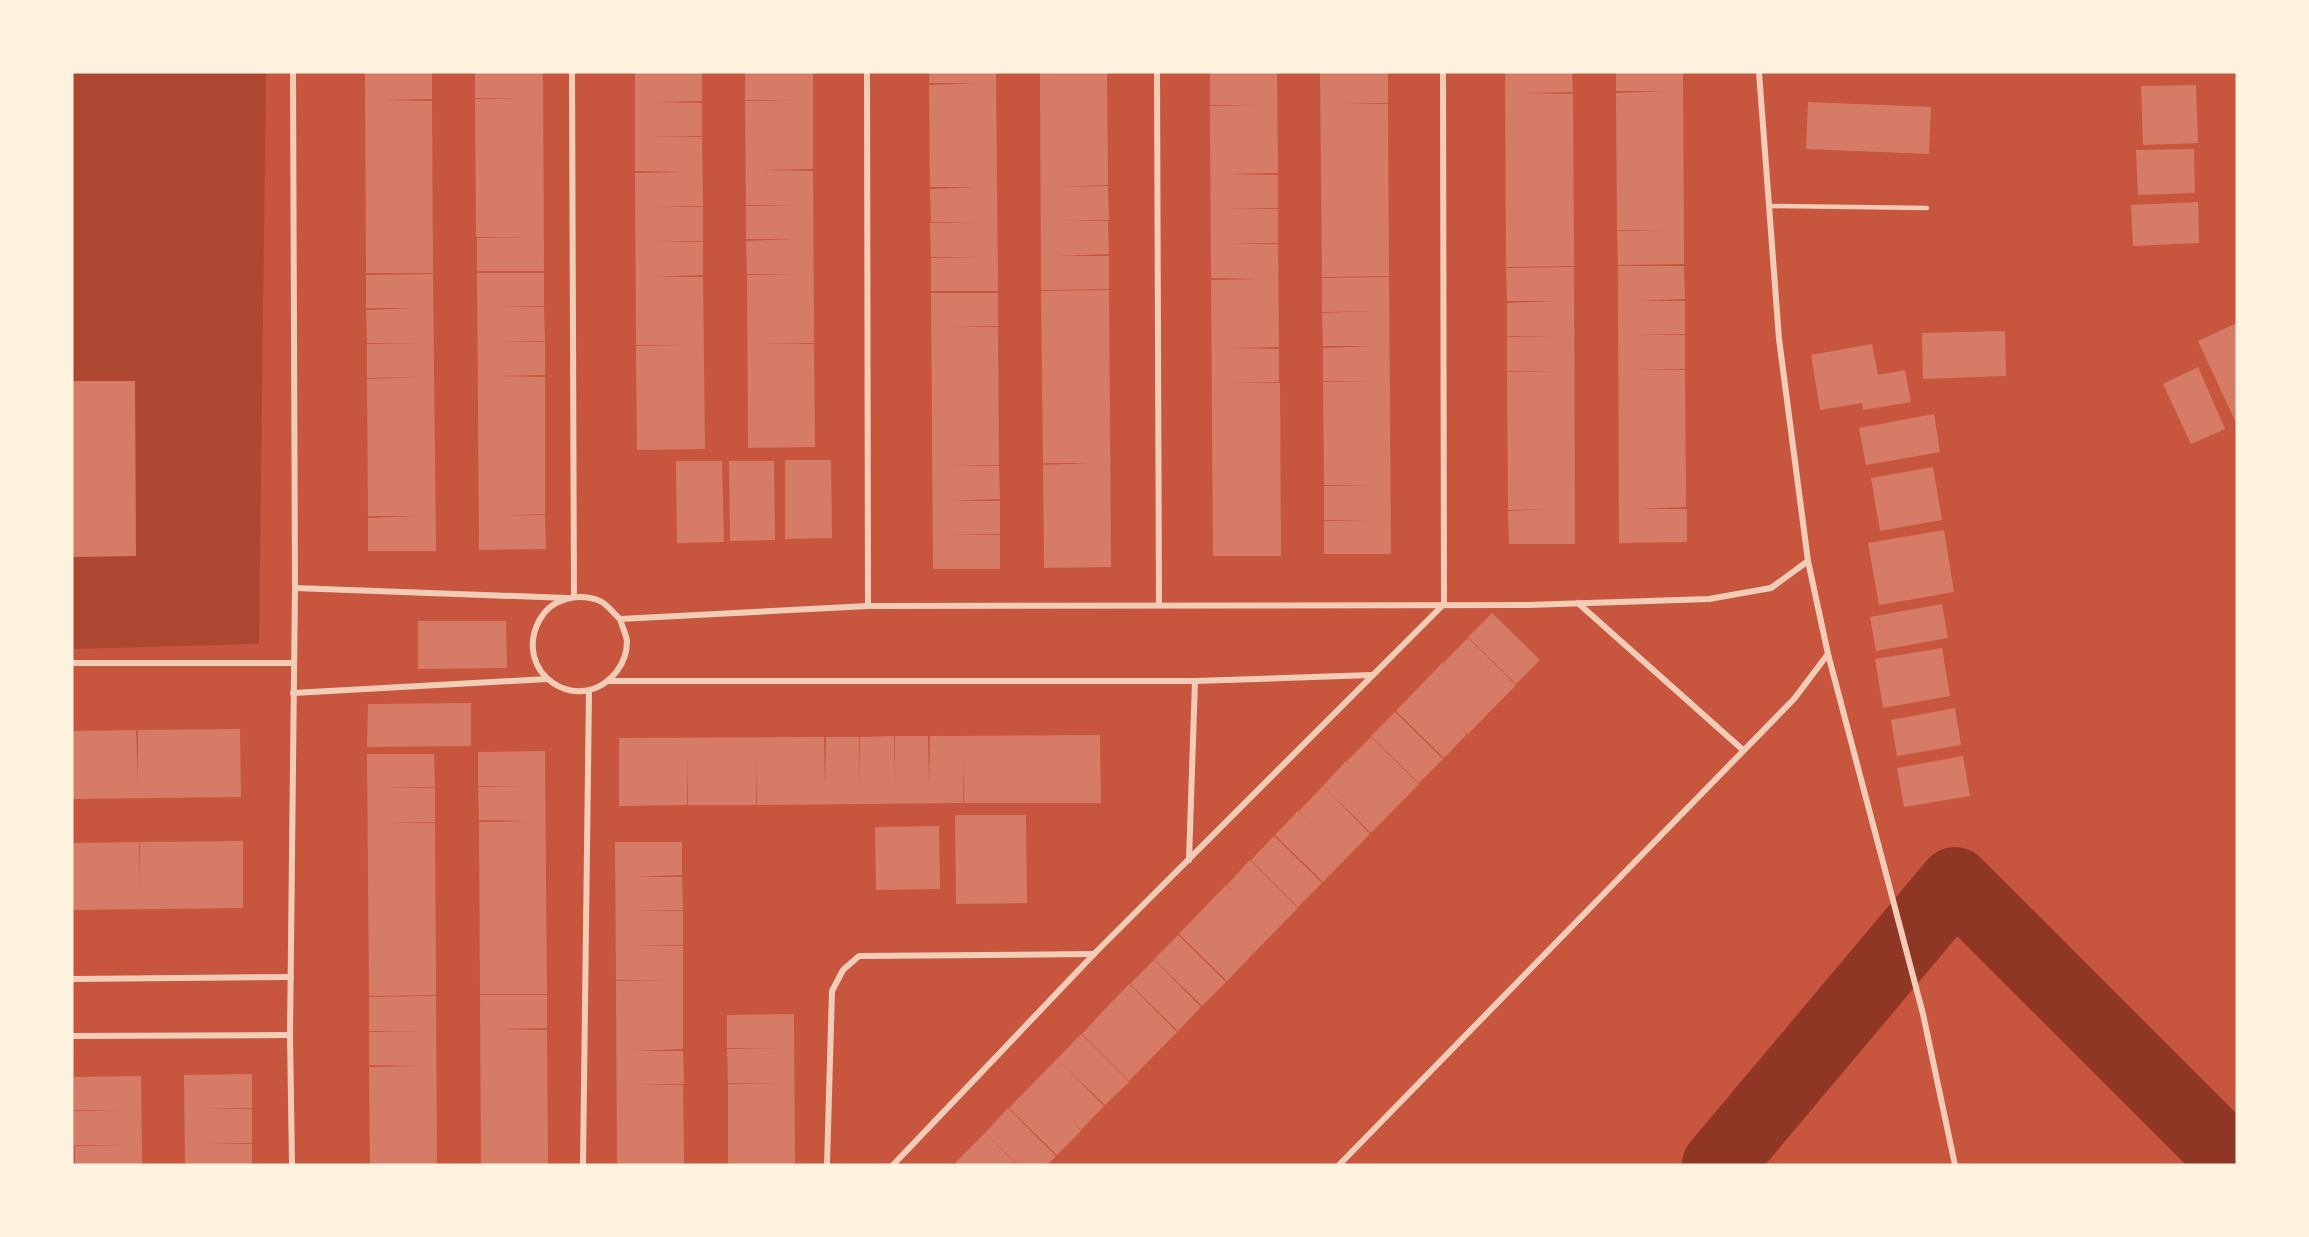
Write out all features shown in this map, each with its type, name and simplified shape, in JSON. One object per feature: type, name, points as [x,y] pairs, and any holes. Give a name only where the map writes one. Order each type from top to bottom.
[{"type":"street","points":[[292,1165],[290,1035],[295,588],[293,72]]},
{"type":"street","points":[[571,597],[572,72]]},
{"type":"street","points":[[867,72],[868,606]]},
{"type":"street","points":[[1157,72],[1159,605]]},
{"type":"street","points":[[893,1165],[1094,954],[1444,604],[1443,72]]},
{"type":"street","points":[[1759,72],[1779,339],[1808,561],[1828,654],[1920,1002],[1955,1165]]},
{"type":"street","points":[[620,619],[868,606],[1578,603],[1709,599],[1771,588],[1808,561]]},
{"type":"street","points":[[295,588],[571,597],[601,601],[620,619],[627,641],[623,663],[609,681],[589,691],[566,690],[547,680],[533,658],[533,633],[545,610],[571,597]]},
{"type":"street","points":[[1578,603],[1743,750]]},
{"type":"street","points":[[1339,1165],[1794,699],[1828,654]]},
{"type":"street","points":[[72,663],[293,663]]},
{"type":"street","points":[[609,681],[1195,681],[1372,675]]},
{"type":"street","points":[[293,693],[547,680]]},
{"type":"street","points":[[1189,860],[1195,681]]},
{"type":"street","points":[[583,1165],[589,691]]},
{"type":"street","points":[[827,1165],[832,991],[843,970],[859,956],[1094,954]]},
{"type":"street","points":[[72,979],[291,977]]},
{"type":"street","points":[[72,1036],[290,1035]]},
{"type":"lane","points":[[1769,206],[1927,208]]},
{"type":"shaded area","points":[[72,72],[266,72],[259,644],[72,649]]},
{"type":"building","points":[[365,72],[432,72],[432,99],[382,100],[432,101],[433,273],[366,273]]},
{"type":"building","points":[[475,72],[543,72],[544,271],[477,271],[477,238],[527,237],[476,237],[475,99],[526,99],[475,98]]},
{"type":"building","points":[[635,72],[702,72],[702,101],[652,102],[702,103],[702,136],[652,137],[702,137],[703,206],[653,207],[703,207],[703,241],[653,242],[703,242],[703,275],[653,277],[703,277],[705,449],[637,450],[636,346],[687,346],[636,345],[635,173],[685,172],[635,171]]},
{"type":"building","points":[[745,72],[813,72],[813,169],[763,170],[813,171],[814,343],[764,343],[814,344],[815,447],[748,448],[747,275],[797,275],[747,274],[746,241],[796,239],[746,239],[746,206],[796,205],[746,205],[745,101],[796,100],[745,100]]},
{"type":"building","points":[[929,72],[996,72],[998,291],[931,291],[931,258],[981,257],[931,257],[930,223],[980,222],[931,222],[930,189],[980,187],[930,187],[929,85],[979,83],[929,83]]},
{"type":"building","points":[[1040,72],[1107,72],[1108,185],[1057,187],[1108,186],[1109,220],[1058,221],[1108,221],[1109,254],[1058,256],[1109,256],[1109,289],[1041,290]]},
{"type":"building","points":[[1210,72],[1277,72],[1278,173],[1228,174],[1278,175],[1278,208],[1228,209],[1278,209],[1278,243],[1228,243],[1278,244],[1279,347],[1229,348],[1279,349],[1279,382],[1229,383],[1280,383],[1281,556],[1213,556],[1211,280],[1262,279],[1211,278],[1210,106],[1260,105],[1210,105]]},
{"type":"building","points":[[1320,72],[1388,72],[1388,103],[1338,104],[1388,104],[1389,276],[1322,277]]},
{"type":"building","points":[[1505,72],[1572,72],[1573,92],[1522,93],[1573,94],[1574,266],[1506,267]]},
{"type":"building","points":[[1616,72],[1683,72],[1684,264],[1618,265],[1617,231],[1667,230],[1617,230],[1616,93],[1666,91],[1616,91]]},
{"type":"building","points":[[2196,85],[2198,143],[2143,145],[2141,86]]},
{"type":"building","points":[[1808,102],[1931,107],[1929,154],[1806,149]]},
{"type":"building","points":[[2194,149],[2195,193],[2138,195],[2136,150]]},
{"type":"building","points":[[2198,202],[2199,243],[2133,246],[2131,205]]},
{"type":"building","points":[[1618,266],[1684,266],[1685,299],[1635,301],[1685,301],[1685,334],[1635,335],[1685,335],[1685,369],[1635,369],[1685,370],[1686,507],[1636,509],[1687,509],[1687,542],[1619,543]]},
{"type":"building","points":[[1574,267],[1575,544],[1509,544],[1508,511],[1558,509],[1508,510],[1507,372],[1557,371],[1507,371],[1507,337],[1557,336],[1507,336],[1507,303],[1557,301],[1507,301],[1506,268]]},
{"type":"building","points":[[477,273],[544,273],[544,306],[494,307],[544,307],[545,341],[494,342],[545,342],[545,375],[495,376],[545,377],[545,514],[496,516],[545,515],[546,549],[479,550]]},
{"type":"building","points":[[433,274],[436,551],[368,551],[368,518],[418,516],[368,516],[367,379],[417,377],[367,378],[367,344],[417,343],[367,343],[366,310],[416,308],[366,308],[366,275]]},
{"type":"building","points":[[1389,277],[1391,554],[1324,554],[1324,521],[1374,520],[1324,520],[1324,486],[1374,486],[1324,485],[1323,382],[1373,381],[1323,381],[1323,348],[1373,346],[1323,346],[1322,313],[1372,311],[1322,312],[1322,278]]},
{"type":"building","points":[[1109,290],[1111,567],[1044,568],[1043,465],[1093,463],[1043,463],[1041,291]]},
{"type":"building","points":[[931,293],[998,293],[998,326],[948,326],[998,327],[999,465],[949,466],[999,466],[1000,499],[949,501],[1000,501],[1000,534],[950,535],[1000,535],[1000,569],[933,569]]},
{"type":"building","points":[[2237,323],[2237,425],[2198,341]]},
{"type":"building","points":[[2005,331],[2006,376],[1923,379],[1922,333]]},
{"type":"building","points":[[1872,344],[1878,375],[1905,370],[1911,402],[1863,410],[1862,403],[1820,410],[1811,355]]},
{"type":"building","points":[[2198,367],[2225,429],[2191,444],[2163,384]]},
{"type":"building","points":[[72,381],[135,381],[136,556],[72,557]]},
{"type":"building","points":[[1934,414],[1940,452],[1866,465],[1859,428]]},
{"type":"building","points":[[785,460],[831,460],[832,538],[785,539]]},
{"type":"building","points":[[676,461],[722,461],[724,542],[677,543]]},
{"type":"building","points":[[729,461],[774,461],[775,540],[730,541]]},
{"type":"building","points":[[1933,467],[1942,520],[1880,531],[1871,478]]},
{"type":"building","points":[[1944,530],[1954,592],[1879,605],[1868,543]]},
{"type":"building","points":[[1942,604],[1948,638],[1876,651],[1870,617]]},
{"type":"building","points":[[1492,613],[1540,660],[1516,684],[1468,637]]},
{"type":"building","points":[[418,621],[506,621],[507,668],[418,669]]},
{"type":"building","points":[[1468,638],[1516,685],[1468,734],[1461,728],[1467,734],[1444,758],[1396,711],[1443,662],[1453,670],[1444,662]]},
{"type":"building","points":[[1942,648],[1950,696],[1883,708],[1875,659]]},
{"type":"building","points":[[471,703],[471,746],[367,747],[368,704]]},
{"type":"building","points":[[1955,708],[1961,745],[1897,756],[1891,720]]},
{"type":"building","points":[[1395,712],[1443,759],[1419,783],[1371,736]]},
{"type":"building","points":[[240,729],[241,797],[72,799],[72,731],[136,730],[138,781],[138,730]]},
{"type":"building","points":[[1100,735],[1101,803],[964,803],[963,753],[963,803],[757,805],[756,755],[756,805],[688,805],[688,755],[687,805],[619,806],[619,738],[824,737],[825,787],[826,737],[859,737],[859,787],[860,737],[894,736],[895,787],[895,736],[928,736],[929,786],[930,736]]},
{"type":"building","points":[[1371,737],[1419,784],[1371,833],[1323,786],[1346,761],[1356,770],[1347,761]]},
{"type":"building","points":[[545,751],[547,994],[480,994],[479,822],[529,821],[479,820],[478,787],[528,786],[478,786],[478,752]]},
{"type":"building","points":[[367,754],[434,754],[435,787],[385,788],[435,788],[435,822],[385,823],[435,823],[436,995],[369,996]]},
{"type":"building","points":[[1963,756],[1970,796],[1904,807],[1897,768]]},
{"type":"building","points":[[1323,786],[1370,834],[1323,882],[1275,835],[1298,811],[1307,820],[1299,811]]},
{"type":"building","points":[[955,815],[1026,815],[1027,903],[956,904]]},
{"type":"building","points":[[939,826],[940,889],[876,890],[875,827]]},
{"type":"building","points":[[1274,836],[1322,883],[1298,907],[1251,860]]},
{"type":"building","points":[[243,841],[243,908],[72,910],[72,843],[139,842],[140,892],[140,842]]},
{"type":"building","points":[[615,842],[682,842],[682,875],[632,877],[682,877],[683,910],[632,911],[683,911],[683,945],[632,946],[683,946],[683,1049],[633,1051],[683,1051],[684,1084],[634,1085],[683,1085],[684,1165],[617,1165],[616,981],[665,981],[616,980]]},
{"type":"building","points":[[1250,860],[1298,908],[1227,981],[1179,934],[1226,885],[1236,893],[1227,885]]},
{"type":"building","points":[[1178,935],[1226,982],[1202,1006],[1154,959]]},
{"type":"building","points":[[1154,960],[1201,1007],[1178,1031],[1130,984]]},
{"type":"building","points":[[1129,984],[1177,1032],[1129,1081],[1082,1034]]},
{"type":"building","points":[[480,995],[547,995],[547,1028],[497,1029],[547,1030],[548,1165],[481,1165]]},
{"type":"building","points":[[436,996],[437,1165],[370,1165],[369,1067],[419,1066],[369,1065],[369,1032],[419,1031],[369,1031],[369,997]]},
{"type":"building","points":[[794,1014],[795,1165],[728,1165],[728,1084],[778,1084],[728,1083],[727,1049],[778,1048],[727,1048],[727,1015]]},
{"type":"building","points":[[1081,1034],[1129,1082],[1105,1105],[1057,1059]]},
{"type":"building","points":[[1057,1059],[1104,1106],[1081,1130],[1072,1122],[1081,1131],[1057,1155],[1009,1108]]},
{"type":"building","points":[[252,1074],[252,1108],[202,1108],[252,1109],[252,1143],[202,1144],[252,1144],[252,1165],[185,1165],[184,1075]]},
{"type":"building","points":[[141,1076],[142,1165],[75,1165],[75,1146],[125,1145],[74,1145],[74,1111],[124,1111],[74,1110],[74,1077]]},
{"type":"building","points":[[1008,1108],[1056,1156],[1047,1165],[1018,1165],[985,1133]]},
{"type":"building","points":[[985,1133],[1017,1165],[953,1165]]},
{"type":"waterway","points":[[1718,1165],[1955,883],[2237,1165]]}]
